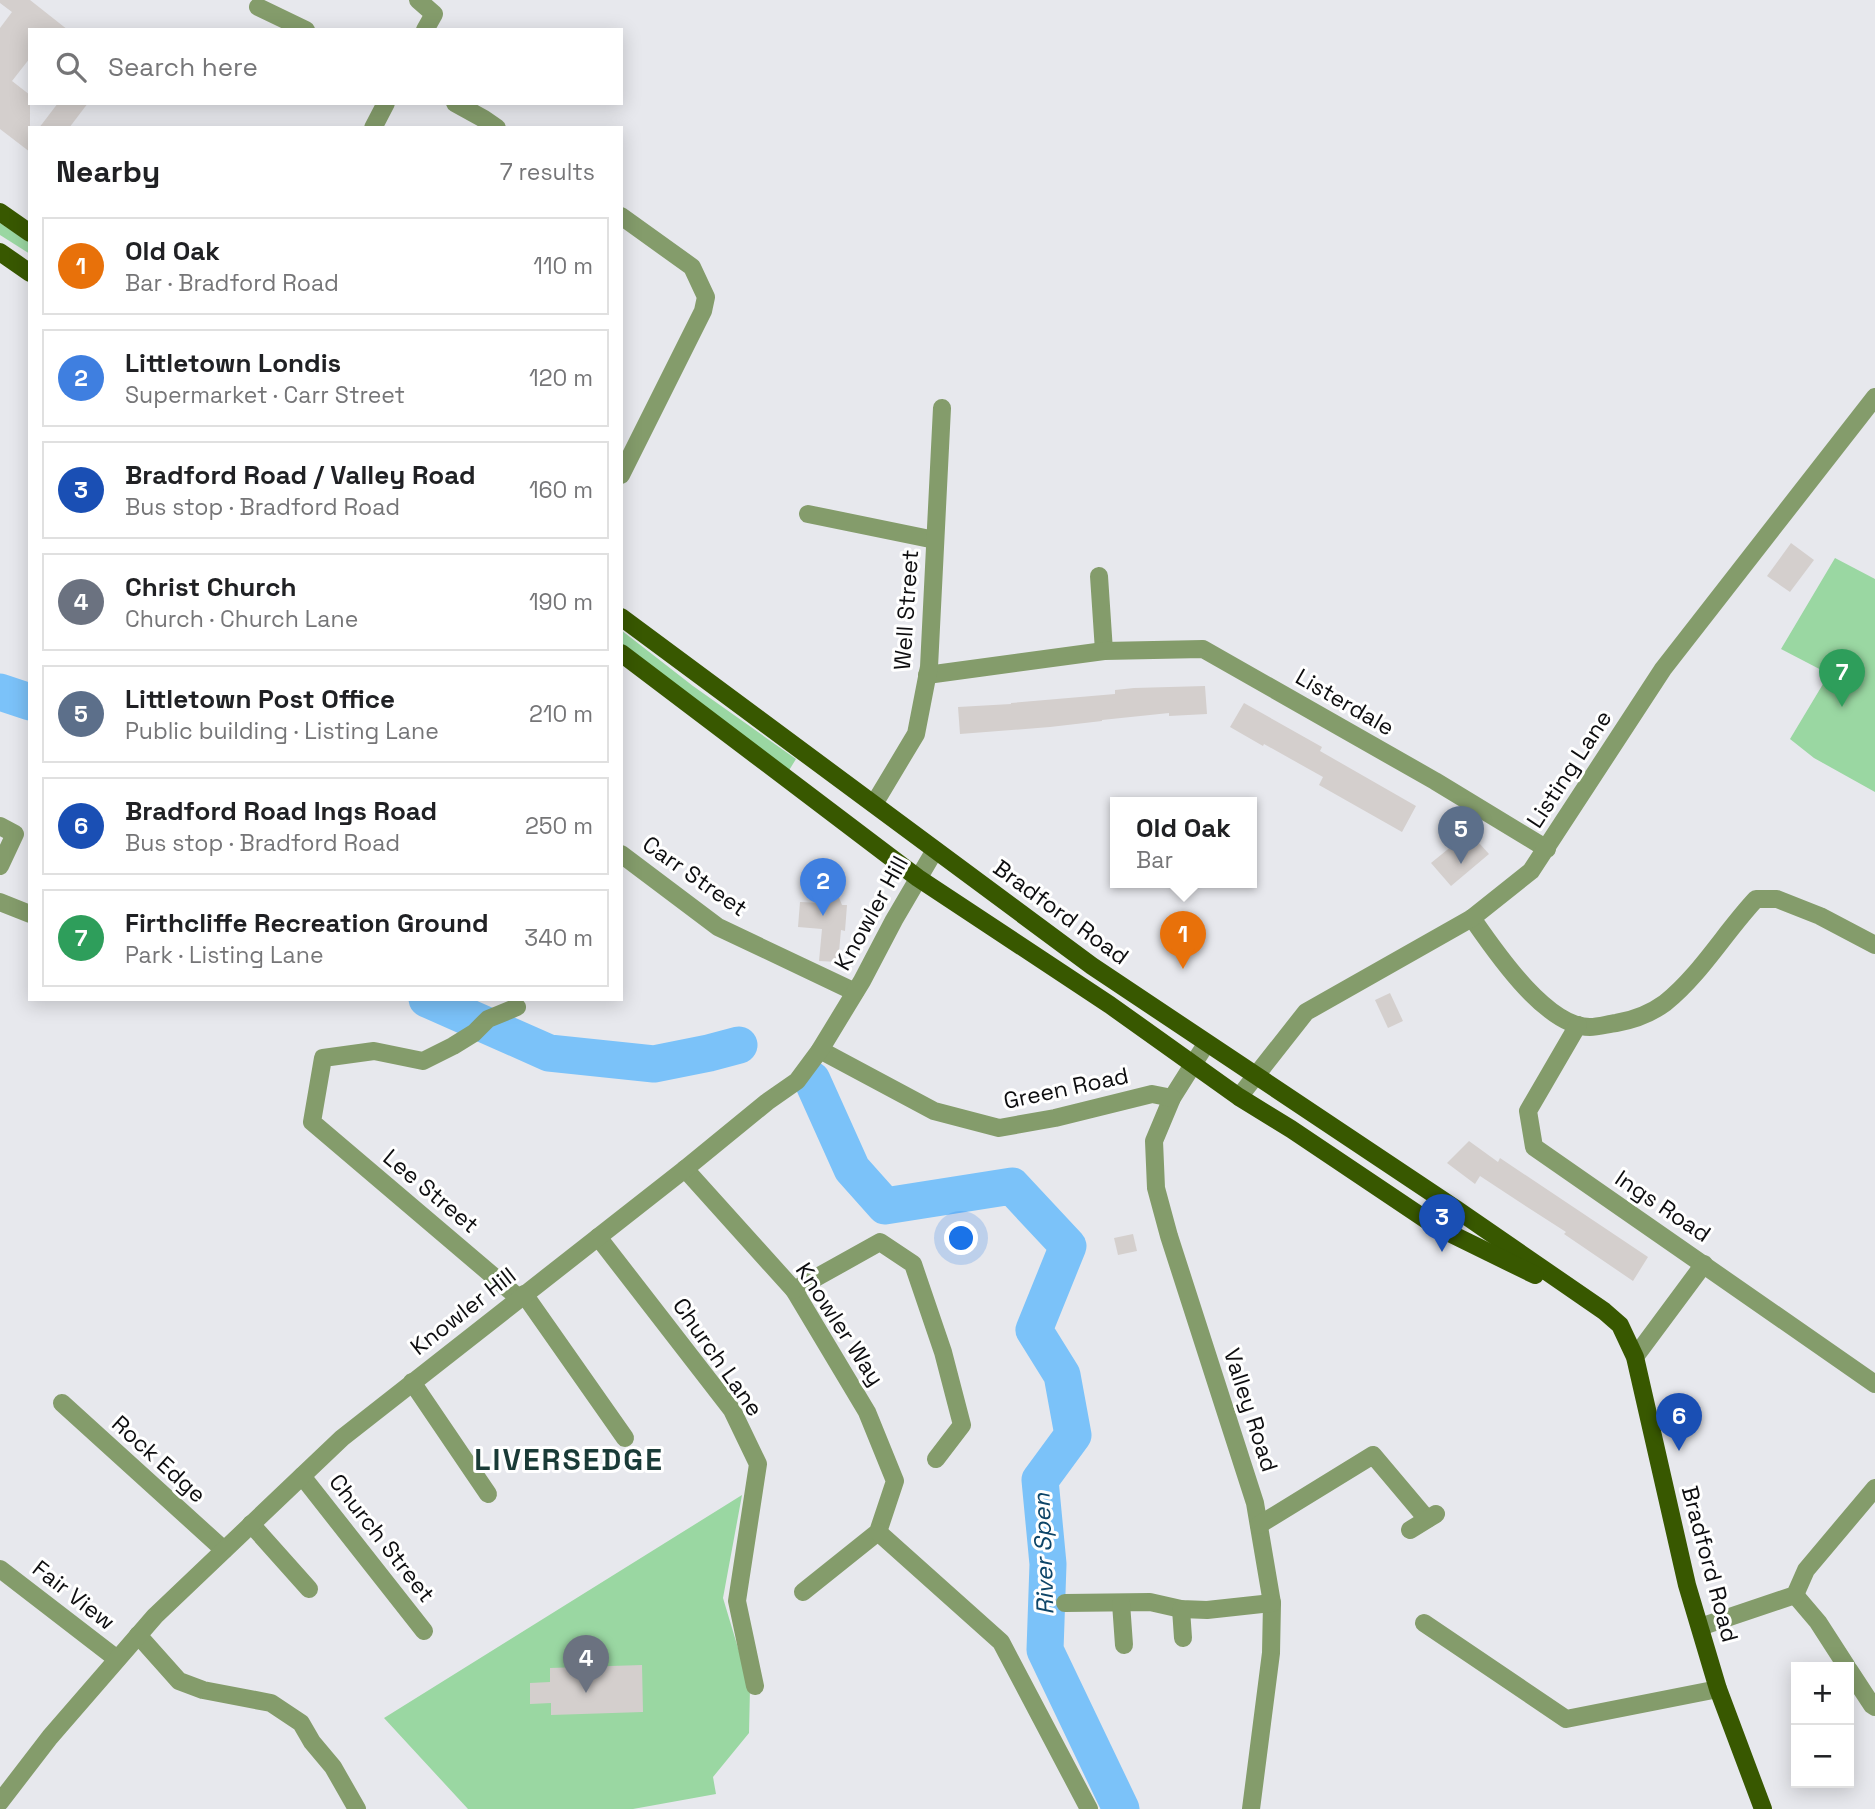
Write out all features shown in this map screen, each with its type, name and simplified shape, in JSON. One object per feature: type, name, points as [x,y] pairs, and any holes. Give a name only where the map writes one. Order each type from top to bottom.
[{"type":"main road","points":[[0,212],[28,232]]},
{"type":"main road","points":[[0,252],[28,272]]},
{"type":"main road","name":"Bradford Road","points":[[623,618],[1079,957],[1456,1209],[1604,1311],[1620,1325],[1635,1357],[1687,1585],[1718,1689],[1763,1809]]},
{"type":"main road","name":"Bradford Road","points":[[623,655],[918,878],[1110,1005],[1239,1097],[1437,1227],[1589,1301]]},
{"type":"street","points":[[418,0],[433,15],[426,28]]},
{"type":"street","points":[[258,7],[302,28]]},
{"type":"street","points":[[374,126],[385,105]]},
{"type":"street","points":[[459,105],[494,126]]},
{"type":"street","points":[[623,217],[692,267],[706,297],[703,311],[623,471]]},
{"type":"street","name":"Listing Lane","points":[[1239,1097],[1306,1012],[1472,918],[1531,872],[1663,670],[1875,397]]},
{"type":"street","name":"Well Street","points":[[874,804],[916,734],[927,675],[942,408]]},
{"type":"street","points":[[808,514],[935,540]]},
{"type":"street","points":[[1099,576],[1104,650]]},
{"type":"street","name":"Listerdale","points":[[927,675],[1104,650],[1203,649],[1547,849]]},
{"type":"street","points":[[0,826],[15,834],[0,866]]},
{"type":"street","name":"Knowler Hill","points":[[0,1802],[50,1737],[155,1616],[342,1438],[797,1081],[820,1050],[855,992],[935,850]]},
{"type":"street","name":"Carr Street","points":[[623,856],[718,927],[855,992]]},
{"type":"street","points":[[1472,918],[1500,959],[1531,992],[1561,1019],[1591,1027],[1637,1019],[1664,1004],[1694,974],[1756,898],[1777,898],[1875,944]]},
{"type":"street","points":[[0,901],[28,914]]},
{"type":"street","name":"Lee Street","points":[[517,1007],[488,1019],[474,1033],[423,1060],[373,1051],[323,1058],[312,1122],[522,1296],[625,1438]]},
{"type":"street","name":"Ings Road","points":[[1578,1025],[1528,1111],[1534,1147],[1875,1384]]},
{"type":"street","name":"Valley Road","points":[[1206,1044],[1171,1098],[1154,1141],[1156,1188],[1255,1503],[1272,1603],[1271,1653],[1251,1809]]},
{"type":"street","name":"Green Road","points":[[820,1050],[934,1111],[999,1128],[1055,1118],[1152,1094],[1171,1098]]},
{"type":"street","name":"Knowler Way","points":[[685,1168],[794,1290],[867,1412],[895,1481],[878,1532]]},
{"type":"street","name":"Church Lane","points":[[598,1237],[732,1410],[758,1464],[737,1601],[755,1686]]},
{"type":"street","points":[[794,1290],[880,1242],[913,1264],[943,1352],[962,1425],[936,1459]]},
{"type":"street","points":[[1635,1357],[1704,1264]]},
{"type":"street","points":[[412,1382],[488,1494]]},
{"type":"street","name":"Rock Edge","points":[[62,1403],[224,1550]]},
{"type":"street","points":[[1259,1525],[1373,1455],[1432,1516],[1409,1530]]},
{"type":"street","name":"Church Street","points":[[302,1476],[424,1631]]},
{"type":"street","points":[[1700,1627],[1795,1595],[1806,1570],[1875,1488]]},
{"type":"street","points":[[251,1524],[309,1589]]},
{"type":"street","points":[[803,1592],[878,1532],[1001,1642],[1089,1809]]},
{"type":"street","name":"Fair View","points":[[0,1569],[117,1659]]},
{"type":"street","points":[[1795,1595],[1818,1622],[1844,1662]]},
{"type":"street","points":[[1065,1603],[1150,1602],[1181,1609],[1207,1610],[1272,1603]]},
{"type":"street","points":[[1121,1603],[1124,1645]]},
{"type":"street","points":[[1181,1609],[1183,1638]]},
{"type":"street","points":[[1424,1623],[1566,1719],[1718,1689]]},
{"type":"street","points":[[138,1635],[179,1681],[203,1690],[271,1703],[301,1723],[357,1809]]},
{"type":"street","points":[[1854,1677],[1875,1707]]},
{"type":"green space","points":[[0,223],[28,242],[28,253],[0,235]]},
{"type":"green space","points":[[1835,558],[1875,579],[1875,792],[1814,758],[1790,739],[1829,674],[1781,649]]},
{"type":"green space","points":[[623,632],[693,686],[796,759],[788,772],[623,645]]},
{"type":"green space","points":[[742,1495],[723,1598],[750,1688],[749,1733],[713,1777],[716,1794],[633,1809],[468,1809],[384,1718]]},
{"type":"building","points":[[0,0],[30,0],[65,28],[28,28],[28,61],[12,81],[28,93],[28,150],[0,129],[0,28],[12,12],[0,3]]},
{"type":"building","points":[[56,105],[86,105],[71,126],[41,126]]},
{"type":"building","points":[[1791,543],[1814,560],[1790,592],[1767,576]]},
{"type":"building","points":[[1205,686],[1207,714],[1169,716],[1169,713],[960,734],[958,707],[1115,694],[1115,690],[1134,688]]},
{"type":"building","points":[[1244,703],[1322,747],[1320,751],[1416,806],[1402,832],[1319,785],[1323,777],[1230,727]]},
{"type":"building","points":[[1469,832],[1489,854],[1451,886],[1431,863]]},
{"type":"building","points":[[829,873],[842,905],[847,905],[838,962],[819,961],[822,929],[798,927],[800,902],[821,903],[811,880]]},
{"type":"building","points":[[1390,993],[1403,1021],[1388,1028],[1375,1000]]},
{"type":"building","points":[[1469,1141],[1498,1162],[1500,1158],[1648,1257],[1633,1281],[1564,1234],[1566,1232],[1480,1176],[1475,1184],[1447,1163]]},
{"type":"building","points":[[1133,1234],[1137,1251],[1118,1255],[1114,1238]]},
{"type":"building","points":[[642,1665],[643,1712],[551,1715],[551,1703],[530,1704],[530,1683],[550,1682],[550,1668]]},
{"type":"waterway","name":"River Spen","points":[[0,692],[28,701]]},
{"type":"waterway","name":"River Spen","points":[[432,1001],[549,1053],[654,1064],[739,1045]]},
{"type":"waterway","name":"River Spen","points":[[812,1080],[852,1169],[885,1206],[1012,1186],[1068,1246],[1034,1330],[1062,1375],[1073,1435],[1040,1480],[1048,1564],[1045,1650],[1121,1809]]},
{"type":"place","name":"Firthcliffe Recreation Ground","points":[[1842,707]]},
{"type":"place","name":"Littletown Post Office","points":[[1461,864]]},
{"type":"place","name":"Littletown Londis","points":[[823,916]]},
{"type":"place","name":"Old Oak","points":[[1183,969]]},
{"type":"place","name":"Bradford Road / Valley Road","points":[[1442,1252]]},
{"type":"place","name":"Bradford Road Ings Road","points":[[1679,1451]]},
{"type":"place","name":"Christ Church","points":[[586,1693]]},
{"type":"district","name":"LIVERSEDGE","points":[[569,1459]]}]
